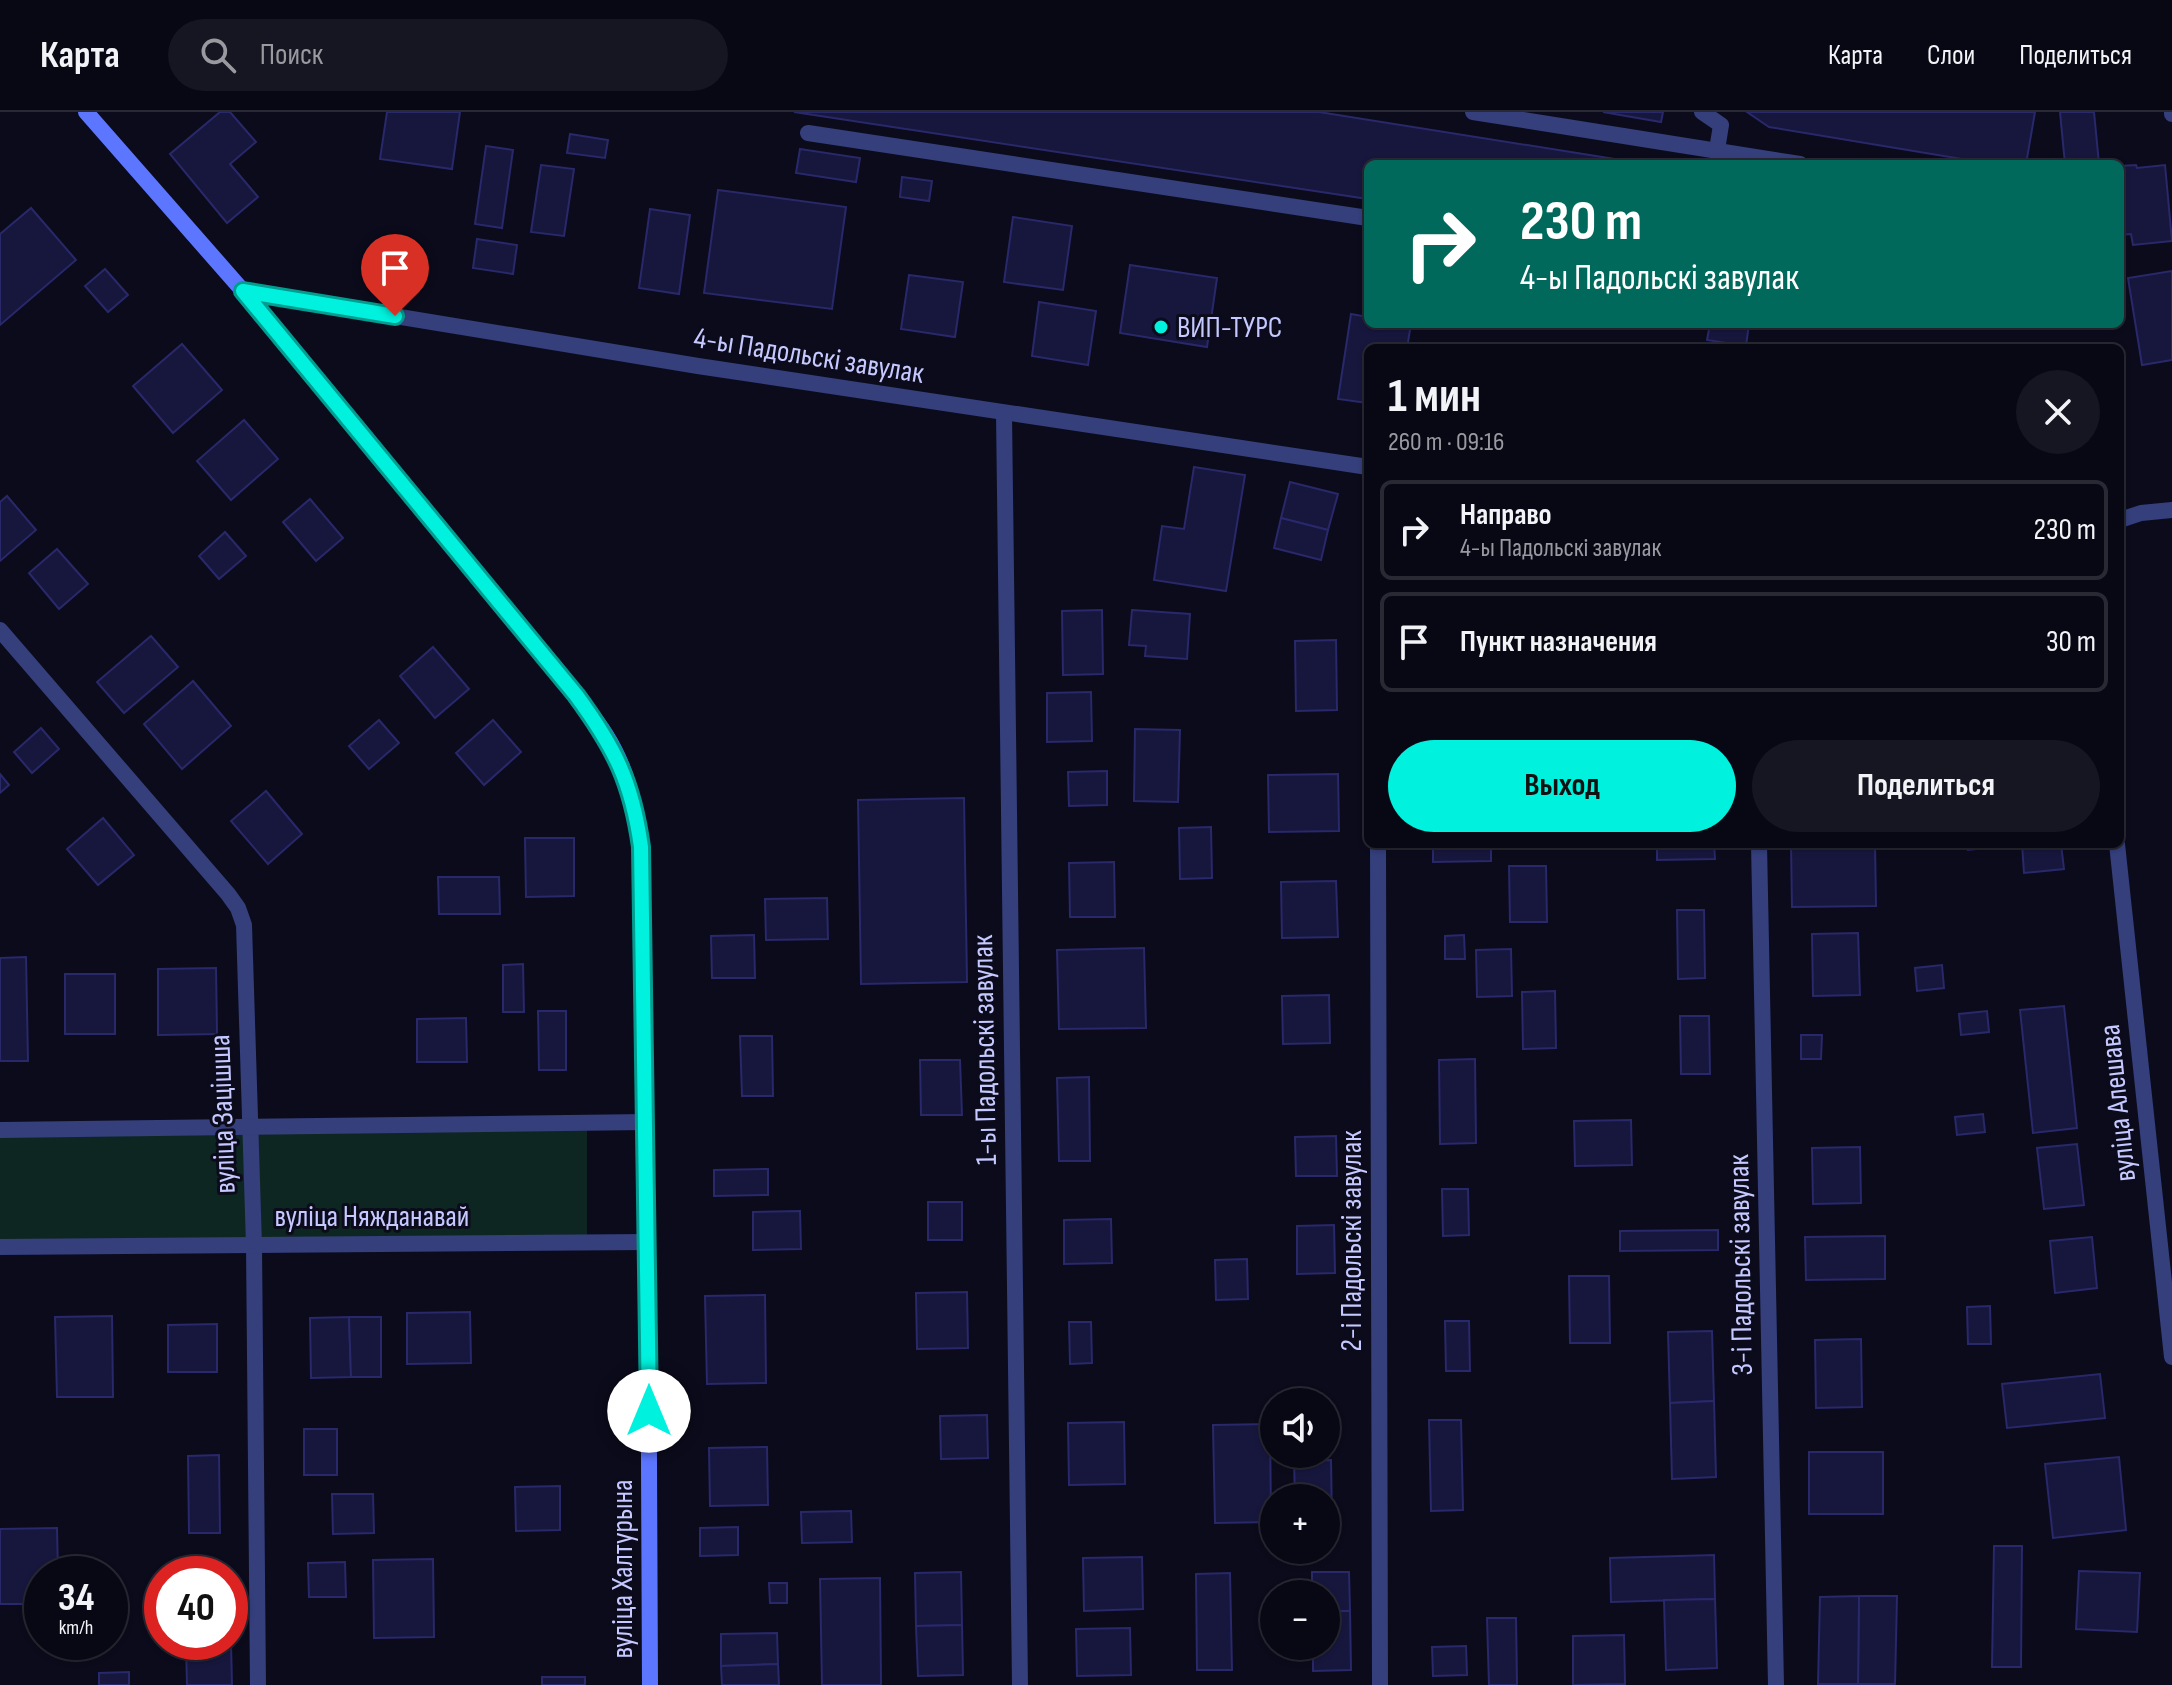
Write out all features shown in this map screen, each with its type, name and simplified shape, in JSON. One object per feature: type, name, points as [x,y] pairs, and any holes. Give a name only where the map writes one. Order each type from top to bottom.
[{"type":"street","name":"вуліца Халтурына","points":[[86,112],[243,291],[566,683],[607,737],[629,785],[641,847],[648,1242],[650,1685]]},
{"type":"street","points":[[1473,112],[1776,160]]},
{"type":"street","points":[[1702,112],[1721,125],[1717,150]]},
{"type":"street","points":[[808,133],[1364,217]]},
{"type":"street","name":"4-ы Падольскі завулак","points":[[243,291],[1004,414],[1364,466]]},
{"type":"street","name":"1-ы Падольскі завулак","points":[[1004,414],[1020,1685]]},
{"type":"street","points":[[2124,519],[2141,513],[2172,510]]},
{"type":"street","name":"вуліца Зацішша","points":[[0,630],[238,908],[244,925],[254,1245],[258,1685]]},
{"type":"street","name":"2-і Падольскі завулак","points":[[1378,848],[1380,1685]]},
{"type":"street","name":"3-і Падольскі завулак","points":[[1759,848],[1776,1685]]},
{"type":"street","name":"вуліца Алешава","points":[[2117,848],[2172,1357]]},
{"type":"street","points":[[0,1130],[646,1122]]},
{"type":"street","name":"вуліца Няжданавай","points":[[0,1247],[648,1242]]},
{"type":"green space","points":[[587,1124],[587,1244],[0,1247],[0,1130]]},
{"type":"building","points":[[220,112],[230,112],[256,142],[230,164],[258,197],[227,223],[170,154]]},
{"type":"building","points":[[387,112],[460,112],[452,169],[380,159]]},
{"type":"building","points":[[794,112],[1319,112],[1621,160],[1364,160],[1364,198]]},
{"type":"building","points":[[1603,112],[1663,112],[1661,122]]},
{"type":"building","points":[[1747,112],[2035,112],[2027,160],[1968,160],[1769,127]]},
{"type":"building","points":[[2060,112],[2094,112],[2099,160],[2065,160]]},
{"type":"building","points":[[570,134],[608,140],[605,158],[567,153]]},
{"type":"building","points":[[486,146],[513,150],[502,228],[475,224]]},
{"type":"building","points":[[800,149],[860,158],[856,182],[796,173]]},
{"type":"building","points":[[541,165],[574,169],[564,236],[531,232]]},
{"type":"building","points":[[2136,165],[2137,168],[2165,165],[2172,241],[2133,245],[2131,234],[2124,235],[2124,166]]},
{"type":"building","points":[[902,177],[932,181],[929,201],[900,197]]},
{"type":"building","points":[[718,190],[846,207],[832,309],[704,293]]},
{"type":"building","points":[[31,208],[76,260],[0,325],[0,234]]},
{"type":"building","points":[[650,209],[690,215],[679,294],[639,288]]},
{"type":"building","points":[[1013,217],[1072,226],[1063,290],[1004,282]]},
{"type":"building","points":[[477,239],[517,245],[513,274],[473,268]]},
{"type":"building","points":[[1130,265],[1217,278],[1207,347],[1120,333]]},
{"type":"building","points":[[105,269],[128,295],[108,312],[85,286]]},
{"type":"building","points":[[2172,271],[2172,360],[2142,365],[2128,278]]},
{"type":"building","points":[[909,275],[963,282],[955,337],[901,329]]},
{"type":"building","points":[[1039,302],[1096,311],[1088,365],[1032,356]]},
{"type":"building","points":[[1351,314],[1364,316],[1364,328],[1410,328],[1408,344],[1364,344],[1364,402],[1338,399]]},
{"type":"building","points":[[1709,328],[1748,328],[1746,344],[1707,340]]},
{"type":"building","points":[[182,344],[222,390],[173,433],[133,386]]},
{"type":"building","points":[[244,420],[278,459],[231,500],[197,461]]},
{"type":"building","points":[[1194,467],[1245,475],[1226,591],[1154,580],[1162,526],[1184,529]]},
{"type":"building","points":[[1290,482],[1338,494],[1328,530],[1281,518]]},
{"type":"building","points":[[7,496],[36,530],[0,561],[0,502]]},
{"type":"building","points":[[310,499],[343,538],[316,561],[283,522]]},
{"type":"building","points":[[1281,518],[1328,530],[1321,560],[1274,548]]},
{"type":"building","points":[[225,532],[246,556],[219,579],[199,556]]},
{"type":"building","points":[[57,549],[88,584],[59,609],[29,573]]},
{"type":"building","points":[[1102,610],[1103,674],[1063,675],[1062,611]]},
{"type":"building","points":[[1132,610],[1190,614],[1187,659],[1145,656],[1146,646],[1129,645]]},
{"type":"building","points":[[151,636],[178,667],[124,713],[97,682]]},
{"type":"building","points":[[1336,640],[1337,710],[1296,711],[1295,641]]},
{"type":"building","points":[[433,647],[469,689],[435,718],[400,676]]},
{"type":"building","points":[[193,681],[231,726],[182,769],[144,724]]},
{"type":"building","points":[[1091,692],[1092,741],[1047,742],[1047,693]]},
{"type":"building","points":[[379,720],[399,743],[369,769],[349,746]]},
{"type":"building","points":[[493,720],[521,752],[484,785],[456,753]]},
{"type":"building","points":[[41,728],[59,749],[32,773],[14,752]]},
{"type":"building","points":[[1135,729],[1180,730],[1178,802],[1134,801]]},
{"type":"building","points":[[1107,771],[1107,805],[1069,806],[1068,772]]},
{"type":"building","points":[[0,774],[9,785],[0,793]]},
{"type":"building","points":[[1338,774],[1339,831],[1269,832],[1268,775]]},
{"type":"building","points":[[266,791],[302,834],[268,864],[231,821]]},
{"type":"building","points":[[964,798],[967,982],[861,984],[858,800]]},
{"type":"building","points":[[103,818],[134,855],[98,885],[67,849]]},
{"type":"building","points":[[1211,827],[1212,878],[1180,879],[1179,828]]},
{"type":"building","points":[[525,838],[574,838],[574,896],[526,897]]},
{"type":"building","points":[[1433,848],[1491,848],[1491,861],[1433,862]]},
{"type":"building","points":[[1657,848],[1714,848],[1715,859],[1657,860]]},
{"type":"building","points":[[1791,848],[1875,848],[1876,906],[1792,907]]},
{"type":"building","points":[[2022,848],[2061,848],[2064,869],[2024,873]]},
{"type":"building","points":[[1114,862],[1115,917],[1070,917],[1069,863]]},
{"type":"building","points":[[1509,866],[1546,866],[1547,922],[1510,922]]},
{"type":"building","points":[[438,877],[499,877],[500,914],[439,914]]},
{"type":"building","points":[[1336,881],[1338,937],[1282,938],[1281,882]]},
{"type":"building","points":[[827,898],[828,939],[766,940],[765,899]]},
{"type":"building","points":[[1677,910],[1704,910],[1705,978],[1678,979]]},
{"type":"building","points":[[1858,933],[1860,995],[1813,996],[1812,934]]},
{"type":"building","points":[[754,935],[755,978],[712,978],[711,936]]},
{"type":"building","points":[[1464,935],[1465,959],[1445,959],[1445,936]]},
{"type":"building","points":[[1144,948],[1146,1028],[1059,1029],[1057,950]]},
{"type":"building","points":[[1511,949],[1512,996],[1477,997],[1476,950]]},
{"type":"building","points":[[26,957],[28,1061],[0,1061],[0,958]]},
{"type":"building","points":[[523,964],[524,1012],[503,1012],[503,965]]},
{"type":"building","points":[[1942,965],[1944,988],[1917,991],[1915,968]]},
{"type":"building","points":[[216,968],[217,1034],[158,1035],[158,969]]},
{"type":"building","points":[[65,974],[115,974],[115,1034],[65,1034]]},
{"type":"building","points":[[1555,991],[1556,1048],[1523,1049],[1522,992]]},
{"type":"building","points":[[1329,995],[1330,1043],[1283,1044],[1282,996]]},
{"type":"building","points":[[2064,1006],[2077,1128],[2033,1133],[2020,1010]]},
{"type":"building","points":[[538,1011],[566,1011],[566,1070],[539,1070]]},
{"type":"building","points":[[1987,1011],[1989,1032],[1961,1035],[1959,1014]]},
{"type":"building","points":[[1680,1016],[1709,1016],[1710,1074],[1681,1074]]},
{"type":"building","points":[[466,1018],[467,1062],[417,1062],[417,1019]]},
{"type":"building","points":[[1801,1035],[1822,1035],[1821,1059],[1801,1059]]},
{"type":"building","points":[[740,1036],[772,1036],[773,1096],[742,1096]]},
{"type":"building","points":[[1475,1059],[1476,1143],[1440,1144],[1439,1060]]},
{"type":"building","points":[[920,1060],[960,1060],[962,1115],[921,1115]]},
{"type":"building","points":[[1089,1077],[1090,1161],[1059,1161],[1057,1078]]},
{"type":"building","points":[[1983,1114],[1985,1132],[1957,1135],[1955,1117]]},
{"type":"building","points":[[1631,1120],[1632,1165],[1575,1166],[1574,1121]]},
{"type":"building","points":[[1336,1136],[1337,1176],[1296,1176],[1295,1137]]},
{"type":"building","points":[[2077,1144],[2084,1205],[2044,1209],[2037,1148]]},
{"type":"building","points":[[1860,1147],[1861,1203],[1813,1204],[1812,1148]]},
{"type":"building","points":[[768,1169],[768,1195],[714,1196],[714,1170]]},
{"type":"building","points":[[1442,1189],[1468,1189],[1469,1235],[1443,1236]]},
{"type":"building","points":[[928,1202],[962,1202],[962,1240],[928,1240]]},
{"type":"building","points":[[800,1211],[801,1249],[753,1250],[753,1212]]},
{"type":"building","points":[[1111,1219],[1112,1263],[1064,1264],[1064,1220]]},
{"type":"building","points":[[1334,1225],[1335,1273],[1297,1274],[1297,1226]]},
{"type":"building","points":[[1718,1230],[1718,1250],[1620,1251],[1620,1231]]},
{"type":"building","points":[[1885,1236],[1885,1279],[1806,1280],[1805,1237]]},
{"type":"building","points":[[2092,1237],[2097,1288],[2055,1293],[2050,1241]]},
{"type":"building","points":[[1247,1259],[1248,1299],[1216,1300],[1215,1260]]},
{"type":"building","points":[[1569,1276],[1609,1276],[1610,1343],[1570,1343]]},
{"type":"building","points":[[967,1292],[968,1348],[917,1349],[916,1293]]},
{"type":"building","points":[[765,1295],[766,1383],[707,1384],[705,1296]]},
{"type":"building","points":[[1990,1306],[1991,1344],[1968,1344],[1967,1307]]},
{"type":"building","points":[[470,1312],[471,1363],[407,1364],[407,1313]]},
{"type":"building","points":[[112,1316],[113,1397],[57,1397],[55,1317]]},
{"type":"building","points":[[349,1317],[351,1377],[311,1378],[310,1318]]},
{"type":"building","points":[[349,1317],[381,1317],[381,1377],[351,1377]]},
{"type":"building","points":[[1445,1321],[1469,1321],[1470,1371],[1446,1371]]},
{"type":"building","points":[[1069,1322],[1091,1322],[1092,1363],[1070,1364]]},
{"type":"building","points":[[217,1324],[217,1372],[168,1372],[168,1325]]},
{"type":"building","points":[[1712,1331],[1714,1401],[1670,1403],[1668,1332]]},
{"type":"building","points":[[1861,1339],[1862,1407],[1816,1408],[1815,1340]]},
{"type":"building","points":[[2100,1374],[2105,1418],[2007,1428],[2002,1384]]},
{"type":"building","points":[[1714,1401],[1716,1477],[1672,1479],[1670,1403]]},
{"type":"building","points":[[987,1415],[988,1458],[941,1459],[940,1416]]},
{"type":"building","points":[[1429,1420],[1461,1420],[1463,1510],[1431,1511]]},
{"type":"building","points":[[1124,1422],[1125,1484],[1069,1485],[1068,1423]]},
{"type":"building","points":[[1260,1424],[1260,1468],[1270,1468],[1271,1484],[1260,1484],[1260,1522],[1215,1523],[1213,1425]]},
{"type":"building","points":[[304,1429],[337,1429],[337,1475],[304,1475]]},
{"type":"building","points":[[767,1447],[768,1505],[710,1506],[709,1448]]},
{"type":"building","points":[[1809,1452],[1883,1452],[1883,1514],[1809,1514]]},
{"type":"building","points":[[219,1455],[220,1533],[189,1533],[188,1456]]},
{"type":"building","points":[[2119,1457],[2126,1530],[2053,1538],[2045,1464]]},
{"type":"building","points":[[1294,1468],[1331,1468],[1331,1484],[1295,1484]]},
{"type":"building","points":[[560,1486],[560,1530],[516,1531],[515,1487]]},
{"type":"building","points":[[332,1494],[373,1494],[374,1533],[333,1534]]},
{"type":"building","points":[[851,1511],[852,1542],[802,1543],[801,1512]]},
{"type":"building","points":[[738,1527],[738,1555],[700,1556],[700,1528]]},
{"type":"building","points":[[57,1528],[58,1556],[24,1556],[24,1604],[0,1604],[0,1529]]},
{"type":"building","points":[[1994,1546],[2022,1546],[2021,1667],[1992,1667]]},
{"type":"building","points":[[1714,1555],[1715,1599],[1611,1602],[1610,1558]]},
{"type":"building","points":[[1142,1557],[1143,1609],[1084,1611],[1083,1558]]},
{"type":"building","points":[[433,1559],[434,1637],[374,1638],[373,1560]]},
{"type":"building","points":[[345,1562],[346,1597],[309,1597],[308,1563]]},
{"type":"building","points":[[2079,1571],[2140,1573],[2137,1632],[2076,1629]]},
{"type":"building","points":[[961,1572],[962,1625],[916,1626],[915,1573]]},
{"type":"building","points":[[1312,1572],[1349,1572],[1350,1611],[1340,1611],[1340,1580],[1312,1580]]},
{"type":"building","points":[[1230,1573],[1232,1670],[1197,1670],[1196,1574]]},
{"type":"building","points":[[880,1578],[881,1685],[822,1685],[820,1579]]},
{"type":"building","points":[[769,1583],[787,1583],[787,1603],[770,1603]]},
{"type":"building","points":[[1859,1596],[1897,1596],[1895,1684],[1858,1684]]},
{"type":"building","points":[[1859,1596],[1858,1684],[1818,1684],[1820,1597]]},
{"type":"building","points":[[1715,1599],[1717,1668],[1666,1670],[1664,1600]]},
{"type":"building","points":[[1340,1611],[1350,1611],[1351,1670],[1313,1671],[1313,1660],[1340,1660]]},
{"type":"building","points":[[1487,1618],[1516,1618],[1517,1685],[1489,1685]]},
{"type":"building","points":[[962,1625],[963,1675],[918,1676],[916,1626]]},
{"type":"building","points":[[1130,1628],[1131,1675],[1077,1676],[1076,1629]]},
{"type":"building","points":[[777,1633],[778,1664],[721,1666],[721,1634]]},
{"type":"building","points":[[1624,1635],[1625,1684],[1573,1685],[1573,1636]]},
{"type":"building","points":[[1466,1646],[1467,1675],[1433,1676],[1432,1647]]},
{"type":"building","points":[[186,1660],[231,1660],[232,1685],[187,1685]]},
{"type":"building","points":[[778,1664],[779,1685],[722,1685],[721,1666]]},
{"type":"building","points":[[129,1672],[129,1685],[99,1685],[99,1673]]},
{"type":"building","points":[[542,1677],[585,1677],[585,1685],[542,1685]]},
{"type":"place","name":"ВИП-ТУРС","points":[[1161,327]]},
{"type":"route","points":[[395,316],[243,291],[576,695],[607,737],[629,785],[641,847],[649,1411]]}]
